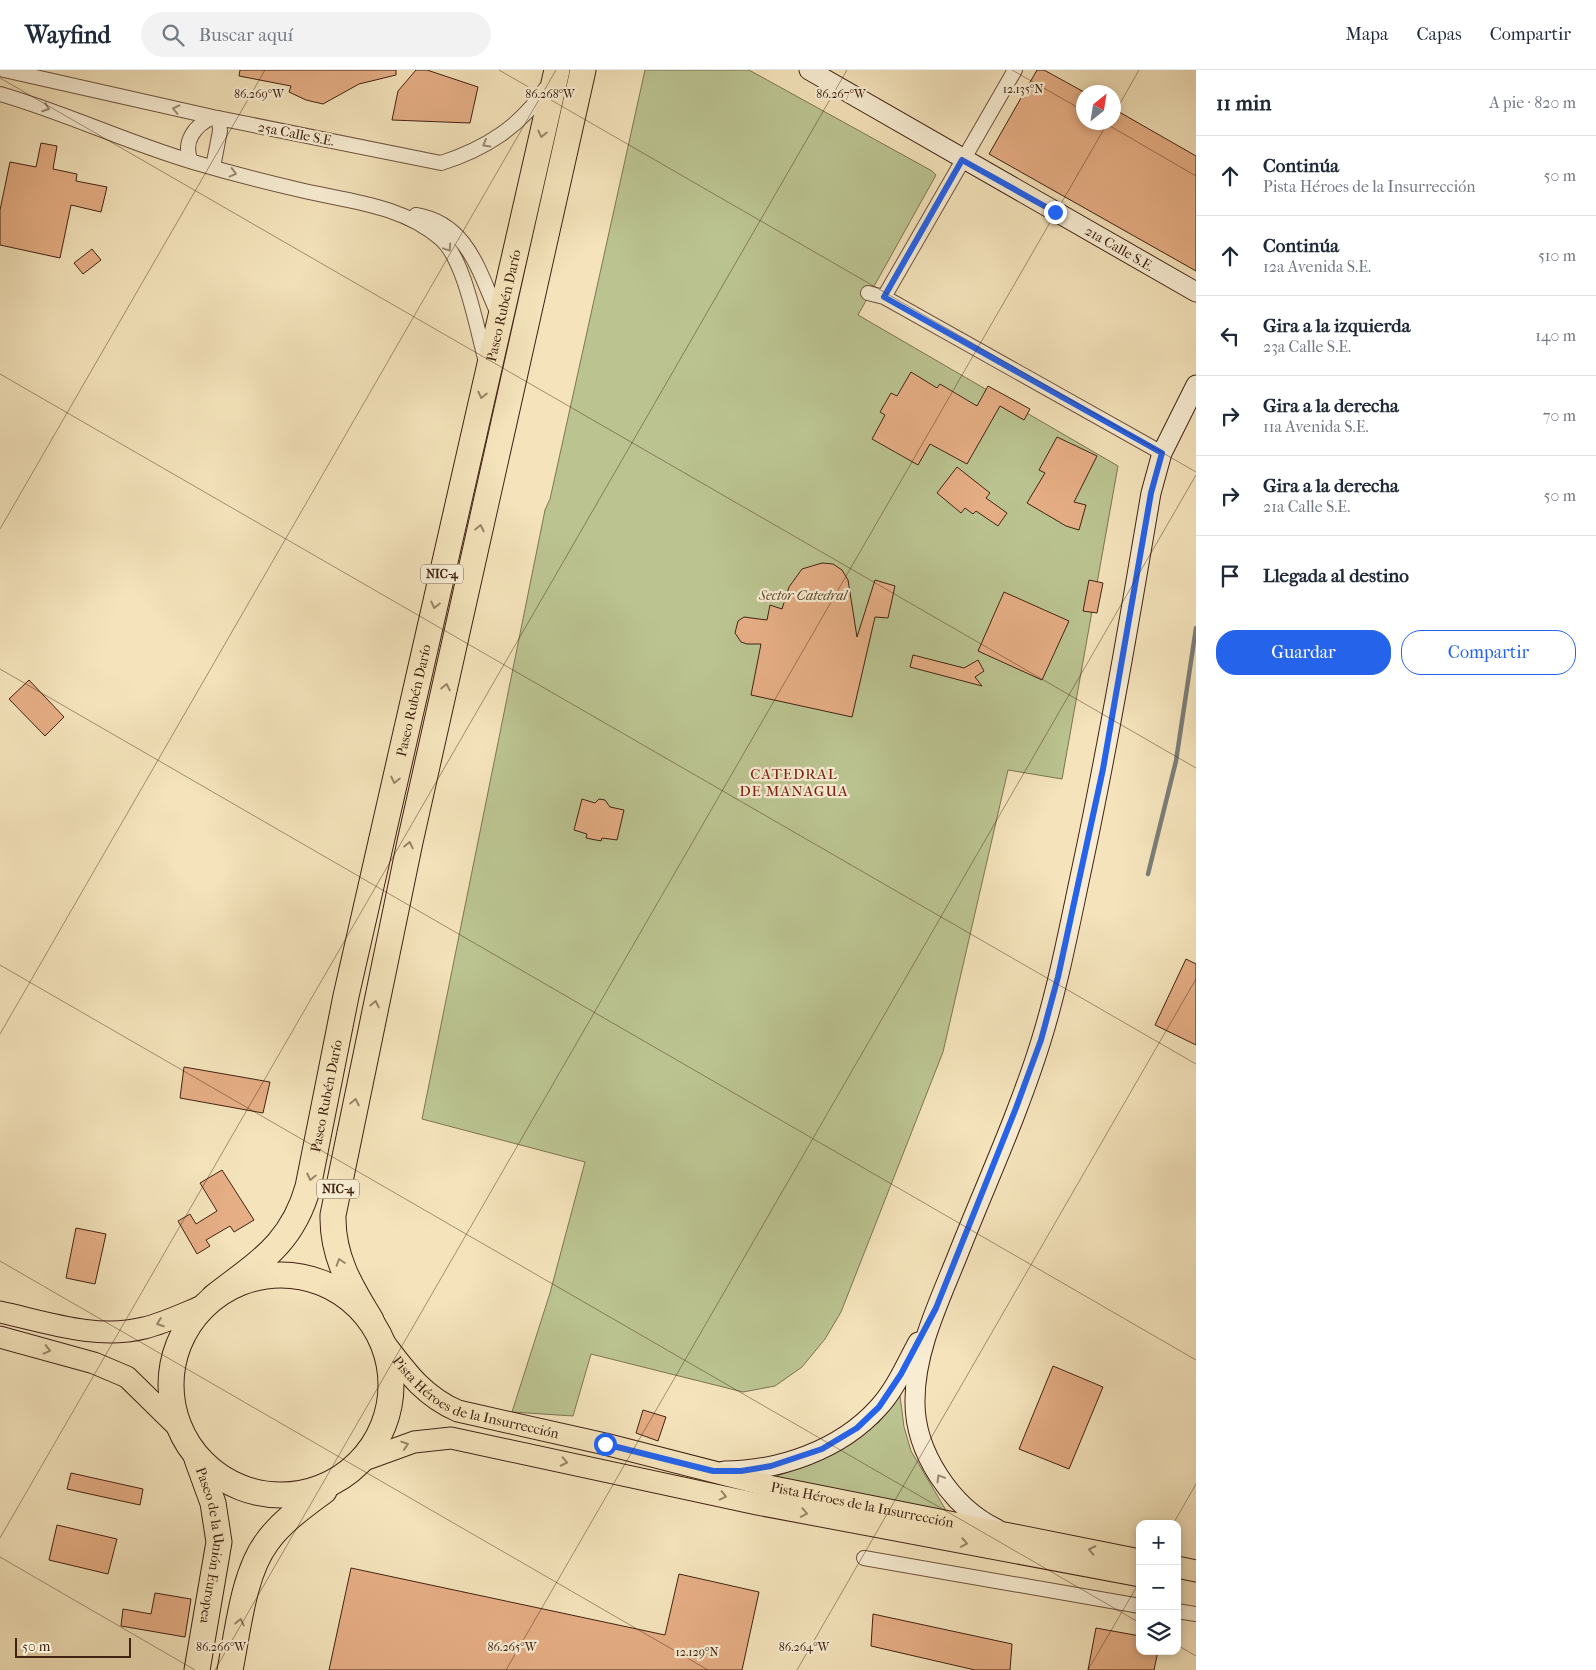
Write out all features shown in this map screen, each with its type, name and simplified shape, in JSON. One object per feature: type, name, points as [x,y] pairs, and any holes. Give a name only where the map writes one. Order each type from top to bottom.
[{"type":"highway","name":"Paseo Rubén Darío","points":[[375,1329],[352,1290],[338,1260],[333,1229],[333,1215],[410,842],[565,143],[583,70]]},
{"type":"highway","name":"Paseo Rubén Darío","points":[[210,1301],[276,1246],[290,1231],[303,1206],[313,1165],[348,986],[499,317],[561,71]]},
{"type":"highway","points":[[561,71],[562,121],[565,143]]},
{"type":"highway","name":"NIC-4","points":[[230,1670],[246,1591],[259,1555],[280,1526],[351,1468],[375,1443],[382,1431],[390,1403],[391,1374],[375,1329],[344,1295],[323,1284],[300,1277],[276,1275],[253,1278],[236,1284],[210,1301],[183,1333],[172,1363],[171,1395],[180,1429],[194,1452],[216,1475],[234,1484],[260,1493],[302,1494],[351,1468]]},
{"type":"highway","name":"Paseo de la Unión Europea","points":[[194,1452],[214,1503],[219,1542],[198,1670]]},
{"type":"main road","points":[[0,1312],[77,1330],[110,1333],[144,1328],[210,1301]]},
{"type":"main road","name":"Pista Héroes de la Insurrección","points":[[375,1329],[422,1389],[437,1400],[458,1411],[769,1486],[1136,1559]]},
{"type":"main road","points":[[0,1337],[94,1363],[127,1377],[180,1429]]},
{"type":"main road","name":"Pista Héroes de la Insurrección","points":[[351,1468],[414,1442],[451,1438],[756,1504],[1136,1575]]},
{"type":"main road","points":[[1186,1573],[1196,1586]]},
{"type":"street","name":"25a Calle S.E.","points":[[4,70],[216,118],[441,163],[470,154],[498,137],[533,108],[561,71]]},
{"type":"street","name":"21a Calle S.E.","points":[[809,70],[962,160],[1196,292]]},
{"type":"street","points":[[884,297],[1014,70]]},
{"type":"street","points":[[0,94],[35,104],[191,161],[295,189],[424,216],[448,227],[466,245],[499,317]]},
{"type":"street","points":[[191,161],[187,150],[191,136],[200,125],[216,118],[220,131],[213,167]]},
{"type":"street","points":[[396,211],[424,225],[443,240],[457,262],[488,370]]},
{"type":"street","points":[[868,293],[884,297],[1162,453]]},
{"type":"street","points":[[1002,1532],[982,1522],[958,1502],[933,1465],[924,1445],[915,1405],[916,1377],[936,1308],[1030,1072],[1058,977],[1101,779],[1151,493],[1162,453],[1196,385]]},
{"type":"street","points":[[713,1471],[749,1470],[796,1459],[822,1449],[857,1428],[885,1400],[936,1308]]},
{"type":"street","points":[[864,1558],[1136,1605]]},
{"type":"street","points":[[1181,1612],[1196,1614]]},
{"type":"green space","name":"Sector Catedral","points":[[645,70],[749,70],[932,171],[936,175],[858,315],[1118,466],[1062,779],[1008,770],[943,1052],[841,1312],[825,1339],[802,1367],[775,1386],[743,1392],[591,1354],[573,1416],[512,1412],[550,1293],[585,1162],[422,1119],[545,510],[550,499]]},
{"type":"green space","points":[[900,1396],[904,1427],[911,1451],[947,1512],[774,1477],[806,1466],[837,1452],[879,1422]]},
{"type":"building","points":[[240,70],[396,70],[396,75],[359,84],[323,104],[306,100],[289,92],[291,86],[239,76]]},
{"type":"building","points":[[416,70],[427,70],[478,87],[470,123],[392,120],[398,91]]},
{"type":"building","points":[[1037,70],[1044,70],[1076,88],[1076,130],[1121,130],[1121,113],[1196,156],[1196,271],[989,154]]},
{"type":"building","points":[[41,143],[57,146],[53,169],[77,174],[76,181],[107,187],[101,212],[71,205],[60,258],[0,245],[0,210],[10,162],[36,167]]},
{"type":"building","points":[[92,249],[101,260],[83,274],[74,263]]},
{"type":"building","points":[[911,372],[937,388],[940,384],[977,406],[988,386],[1030,409],[1024,420],[1000,406],[967,464],[930,444],[918,465],[872,439],[885,415],[880,412],[891,393],[897,396]]},
{"type":"building","points":[[1057,437],[1097,456],[1074,502],[1086,505],[1079,530],[1066,526],[1027,503],[1045,473],[1039,470]]},
{"type":"building","points":[[957,467],[990,493],[986,498],[1007,513],[998,526],[976,511],[973,514],[965,508],[961,513],[937,493]]},
{"type":"building","points":[[822,563],[833,564],[842,570],[848,580],[857,637],[875,580],[895,586],[888,618],[875,617],[852,717],[751,695],[761,644],[741,642],[735,633],[738,621],[744,617],[767,620],[770,605],[782,609],[789,587],[802,569]]},
{"type":"building","points":[[1089,580],[1103,583],[1097,613],[1083,611]]},
{"type":"building","points":[[1004,592],[1069,621],[1042,680],[978,651]]},
{"type":"building","points":[[913,655],[964,668],[978,660],[984,671],[975,677],[982,686],[910,667]]},
{"type":"building","points":[[29,680],[64,717],[45,736],[9,699]]},
{"type":"building","points":[[582,799],[595,803],[599,799],[605,800],[610,807],[624,810],[617,840],[602,838],[601,841],[586,838],[587,834],[574,830]]},
{"type":"building","points":[[1186,959],[1196,964],[1196,1045],[1155,1025]]},
{"type":"building","points":[[184,1067],[270,1082],[263,1113],[180,1098]]},
{"type":"building","points":[[222,1170],[254,1220],[234,1232],[230,1226],[206,1240],[210,1246],[197,1254],[178,1221],[190,1214],[196,1224],[217,1211],[200,1183]]},
{"type":"building","points":[[76,1228],[106,1234],[95,1284],[66,1278]]},
{"type":"building","points":[[1053,1366],[1103,1387],[1069,1469],[1019,1449]]},
{"type":"building","points":[[643,1410],[666,1417],[658,1441],[636,1433]]},
{"type":"building","points":[[71,1473],[143,1489],[140,1505],[67,1489]]},
{"type":"building","points":[[57,1525],[117,1539],[108,1574],[49,1560]]},
{"type":"building","points":[[351,1568],[665,1635],[679,1574],[759,1592],[742,1670],[329,1670]]},
{"type":"building","points":[[155,1593],[191,1599],[185,1637],[121,1626],[123,1609],[151,1614]]},
{"type":"building","points":[[873,1614],[1012,1644],[1010,1670],[975,1670],[871,1646]]},
{"type":"building","points":[[1096,1628],[1136,1635],[1136,1655],[1157,1655],[1154,1670],[1088,1670]]},
{"type":"waterway","points":[[1148,874],[1176,761],[1196,628]]},
{"type":"district","name":"CATEDRAL DE MANAGUA","points":[[794,782]]},
{"type":"route","points":[[605,1444],[713,1471],[741,1471],[771,1466],[802,1457],[822,1449],[857,1428],[885,1400],[936,1308],[1030,1072],[1041,1040],[1058,977],[1074,906],[1103,769],[1151,493],[1162,453],[884,297],[962,160],[1055,212]]}]
